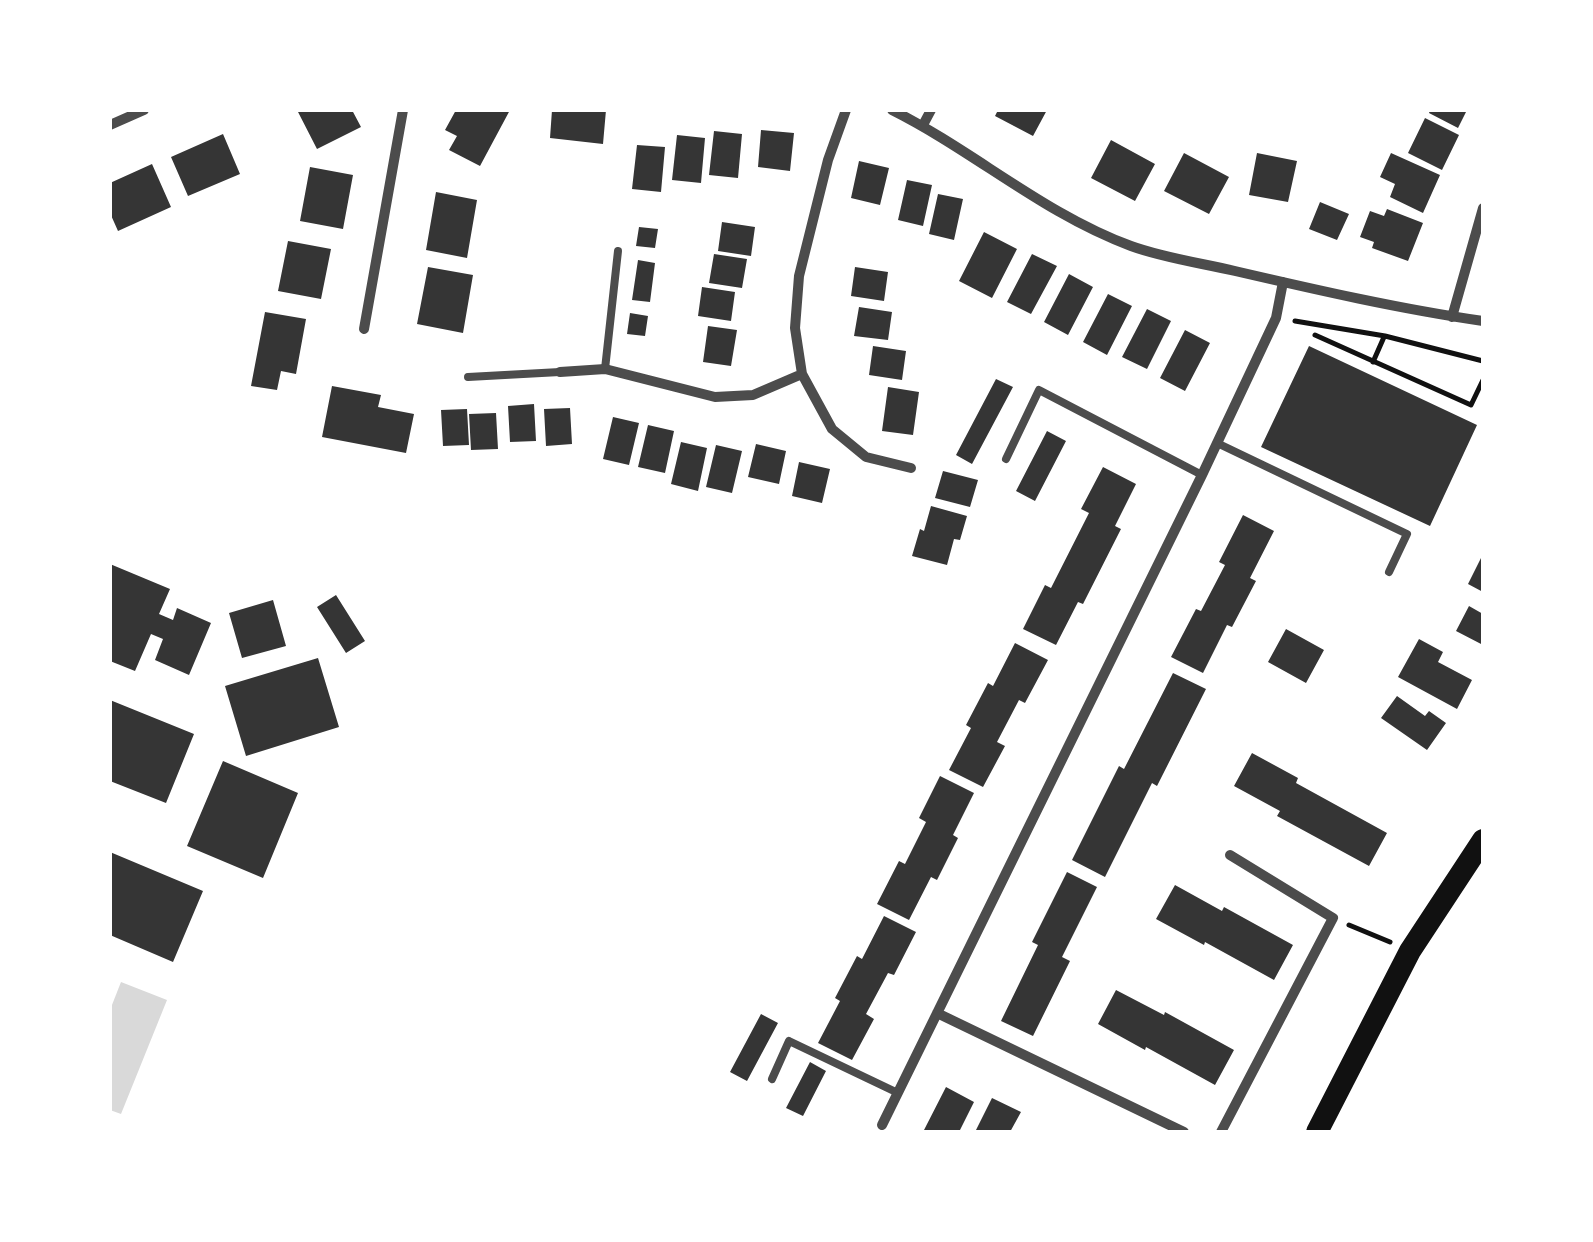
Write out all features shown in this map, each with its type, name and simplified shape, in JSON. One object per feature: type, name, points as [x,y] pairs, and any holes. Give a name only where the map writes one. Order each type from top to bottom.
[{"type":"main road","points":[[1317,1132],[1410,951],[1483,840]]},
{"type":"street","points":[[110,125],[144,110]]},
{"type":"street","points":[[364,329],[403,110]]},
{"type":"street","points":[[846,110],[828,160],[799,276],[795,328],[802,374],[832,429],[866,456],[911,468]]},
{"type":"street","points":[[892,110],[923,125],[1057,212],[1132,246],[1283,282],[1483,321]]},
{"type":"street","points":[[923,125],[930,110]]},
{"type":"street","points":[[1452,317],[1483,208]]},
{"type":"street","points":[[882,1126],[1202,475],[1276,318],[1283,282]]},
{"type":"street","points":[[560,372],[605,370],[715,397],[754,395],[802,374]]},
{"type":"street","points":[[1221,1132],[1333,918],[1230,855]]},
{"type":"street","points":[[937,1013],[1184,1132]]},
{"type":"lane","points":[[605,370],[618,251]]},
{"type":"lane","points":[[468,377],[560,372]]},
{"type":"lane","points":[[1006,458],[1039,390],[1202,475]]},
{"type":"lane","points":[[1217,443],[1407,534],[1388,572]]},
{"type":"lane","points":[[772,1079],[789,1041],[898,1093]]},
{"type":"path","points":[[1276,318],[1385,336],[1483,361]]},
{"type":"path","points":[[1315,335],[1471,406],[1483,380]]},
{"type":"path","points":[[1373,362],[1385,336]]},
{"type":"path","points":[[1333,918],[1392,943]]},
{"type":"shaded area","points":[[121,982],[167,1000],[121,1114],[110,1110],[110,1010]]},
{"type":"building","points":[[297,110],[352,110],[361,127],[317,149]]},
{"type":"building","points":[[456,110],[510,110],[480,166],[449,150],[457,136],[445,130]]},
{"type":"building","points":[[552,110],[606,110],[603,144],[550,138]]},
{"type":"building","points":[[998,110],[1047,110],[1033,136],[995,116]]},
{"type":"building","points":[[1467,110],[1458,128],[1429,113]]},
{"type":"building","points":[[1425,118],[1459,135],[1442,170],[1408,153]]},
{"type":"building","points":[[761,130],[794,133],[790,171],[758,167]]},
{"type":"building","points":[[714,131],[742,134],[738,178],[709,175]]},
{"type":"building","points":[[223,134],[240,174],[188,196],[171,157]]},
{"type":"building","points":[[677,135],[705,138],[701,183],[672,180]]},
{"type":"building","points":[[1111,140],[1155,164],[1135,201],[1091,178]]},
{"type":"building","points":[[637,145],[665,147],[661,192],[632,189]]},
{"type":"building","points":[[1184,153],[1229,177],[1209,214],[1164,191]]},
{"type":"building","points":[[1257,153],[1297,161],[1288,202],[1249,195]]},
{"type":"building","points":[[1391,153],[1440,175],[1423,213],[1390,197],[1395,184],[1380,177]]},
{"type":"building","points":[[859,161],[889,168],[880,205],[851,198]]},
{"type":"building","points":[[152,164],[171,207],[118,231],[110,213],[110,183]]},
{"type":"building","points":[[310,167],[353,175],[343,229],[300,221]]},
{"type":"building","points":[[907,180],[932,185],[923,226],[898,220]]},
{"type":"building","points":[[436,192],[477,200],[467,258],[426,250]]},
{"type":"building","points":[[938,194],[963,199],[954,240],[929,234]]},
{"type":"building","points":[[1320,202],[1349,214],[1337,240],[1309,229]]},
{"type":"building","points":[[1387,209],[1423,223],[1408,261],[1372,248],[1374,242],[1360,237],[1370,211],[1384,216]]},
{"type":"building","points":[[722,222],[755,227],[751,256],[718,251]]},
{"type":"building","points":[[639,227],[658,229],[655,248],[636,246]]},
{"type":"building","points":[[984,232],[1017,249],[992,298],[959,281]]},
{"type":"building","points":[[288,241],[331,249],[321,299],[278,291]]},
{"type":"building","points":[[714,254],[747,259],[742,288],[709,283]]},
{"type":"building","points":[[1032,254],[1057,266],[1031,314],[1007,302]]},
{"type":"building","points":[[638,260],[655,263],[650,302],[632,300]]},
{"type":"building","points":[[428,267],[473,275],[463,333],[417,324]]},
{"type":"building","points":[[855,267],[888,272],[884,301],[851,296]]},
{"type":"building","points":[[1069,274],[1093,287],[1068,335],[1044,322]]},
{"type":"building","points":[[702,287],[735,292],[731,321],[698,316]]},
{"type":"building","points":[[1108,294],[1132,306],[1107,355],[1083,342]]},
{"type":"building","points":[[859,307],[892,312],[888,340],[854,336]]},
{"type":"building","points":[[1147,309],[1171,321],[1147,369],[1122,357]]},
{"type":"building","points":[[265,312],[306,319],[296,374],[281,371],[277,390],[251,386]]},
{"type":"building","points":[[630,313],[648,316],[645,336],[627,334]]},
{"type":"building","points":[[708,326],[737,330],[731,366],[703,362]]},
{"type":"building","points":[[1185,330],[1210,343],[1185,391],[1160,378]]},
{"type":"building","points":[[873,346],[906,351],[902,380],[869,375]]},
{"type":"building","points":[[1309,346],[1477,425],[1430,526],[1261,447]]},
{"type":"building","points":[[996,379],[1013,387],[972,464],[956,455]]},
{"type":"building","points":[[332,386],[381,395],[378,407],[414,414],[406,453],[322,437]]},
{"type":"building","points":[[888,387],[919,392],[913,435],[882,431]]},
{"type":"building","points":[[534,404],[536,441],[510,442],[508,406]]},
{"type":"building","points":[[570,408],[572,444],[546,446],[544,409]]},
{"type":"building","points":[[467,409],[469,445],[443,446],[441,410]]},
{"type":"building","points":[[496,413],[498,449],[471,450],[469,414]]},
{"type":"building","points":[[613,417],[639,423],[629,465],[603,459]]},
{"type":"building","points":[[648,425],[674,431],[665,473],[638,467]]},
{"type":"building","points":[[1047,431],[1066,441],[1035,501],[1016,491]]},
{"type":"building","points":[[681,442],[707,448],[698,491],[671,484]]},
{"type":"building","points":[[756,444],[786,451],[779,484],[748,477]]},
{"type":"building","points":[[716,445],[742,451],[732,493],[706,487]]},
{"type":"building","points":[[799,462],[830,469],[822,503],[792,496]]},
{"type":"building","points":[[1103,467],[1136,484],[1115,526],[1121,529],[1083,604],[1078,602],[1056,645],[1023,629],[1045,585],[1051,588],[1089,513],[1081,509]]},
{"type":"building","points":[[943,471],[978,480],[970,507],[935,498]]},
{"type":"building","points":[[931,506],[967,516],[960,540],[954,539],[947,565],[912,556]]},
{"type":"building","points":[[1243,515],[1274,531],[1250,578],[1256,581],[1232,627],[1227,625],[1203,673],[1171,657],[1225,565],[1219,562]]},
{"type":"building","points":[[1483,554],[1483,592],[1468,584]]},
{"type":"building","points":[[110,564],[170,589],[159,614],[173,620],[177,608],[211,623],[189,675],[155,660],[163,639],[151,634],[135,671],[110,661]]},
{"type":"building","points":[[336,595],[365,641],[346,653],[317,607]]},
{"type":"building","points":[[273,600],[286,646],[242,658],[229,613]]},
{"type":"building","points":[[1469,606],[1483,614],[1483,645],[1456,631]]},
{"type":"building","points":[[1286,629],[1324,650],[1306,683],[1268,662]]},
{"type":"building","points":[[1419,639],[1443,652],[1438,662],[1472,680],[1457,709],[1398,677]]},
{"type":"building","points":[[1015,643],[1048,660],[1025,703],[1019,700],[997,742],[1005,746],[983,787],[949,770],[971,728],[966,725],[988,683],[993,686]]},
{"type":"building","points":[[318,658],[339,727],[246,756],[225,686]]},
{"type":"building","points":[[1173,673],[1206,689],[1157,786],[1152,783],[1105,877],[1072,860],[1119,766],[1124,769]]},
{"type":"building","points":[[1397,696],[1425,716],[1429,711],[1446,723],[1427,750],[1381,718]]},
{"type":"building","points":[[110,700],[194,734],[166,803],[110,781]]},
{"type":"building","points":[[1252,753],[1298,778],[1296,783],[1387,833],[1369,866],[1277,816],[1280,811],[1234,786]]},
{"type":"building","points":[[223,761],[298,793],[263,878],[187,846]]},
{"type":"building","points":[[940,776],[974,793],[937,880],[931,877],[909,920],[877,904],[899,861],[905,864],[926,822],[919,818]]},
{"type":"building","points":[[110,852],[203,891],[173,962],[110,935]]},
{"type":"building","points":[[1067,872],[1097,887],[1062,957],[1070,961],[1033,1036],[1001,1021],[1038,945],[1032,942]]},
{"type":"building","points":[[1175,885],[1293,945],[1274,980],[1156,919]]},
{"type":"building","points":[[884,916],[916,932],[894,975],[888,973],[866,1014],[874,1019],[852,1060],[818,1043],[840,1001],[835,998],[857,956],[862,959]]},
{"type":"building","points":[[1116,990],[1234,1050],[1215,1085],[1098,1024]]},
{"type":"building","points":[[761,1014],[778,1023],[747,1081],[730,1072]]},
{"type":"building","points":[[810,1062],[826,1071],[803,1116],[786,1108]]},
{"type":"building","points":[[946,1087],[974,1102],[959,1132],[927,1132],[924,1130]]},
{"type":"building","points":[[992,1098],[1021,1112],[1010,1132],[975,1132]]}]
